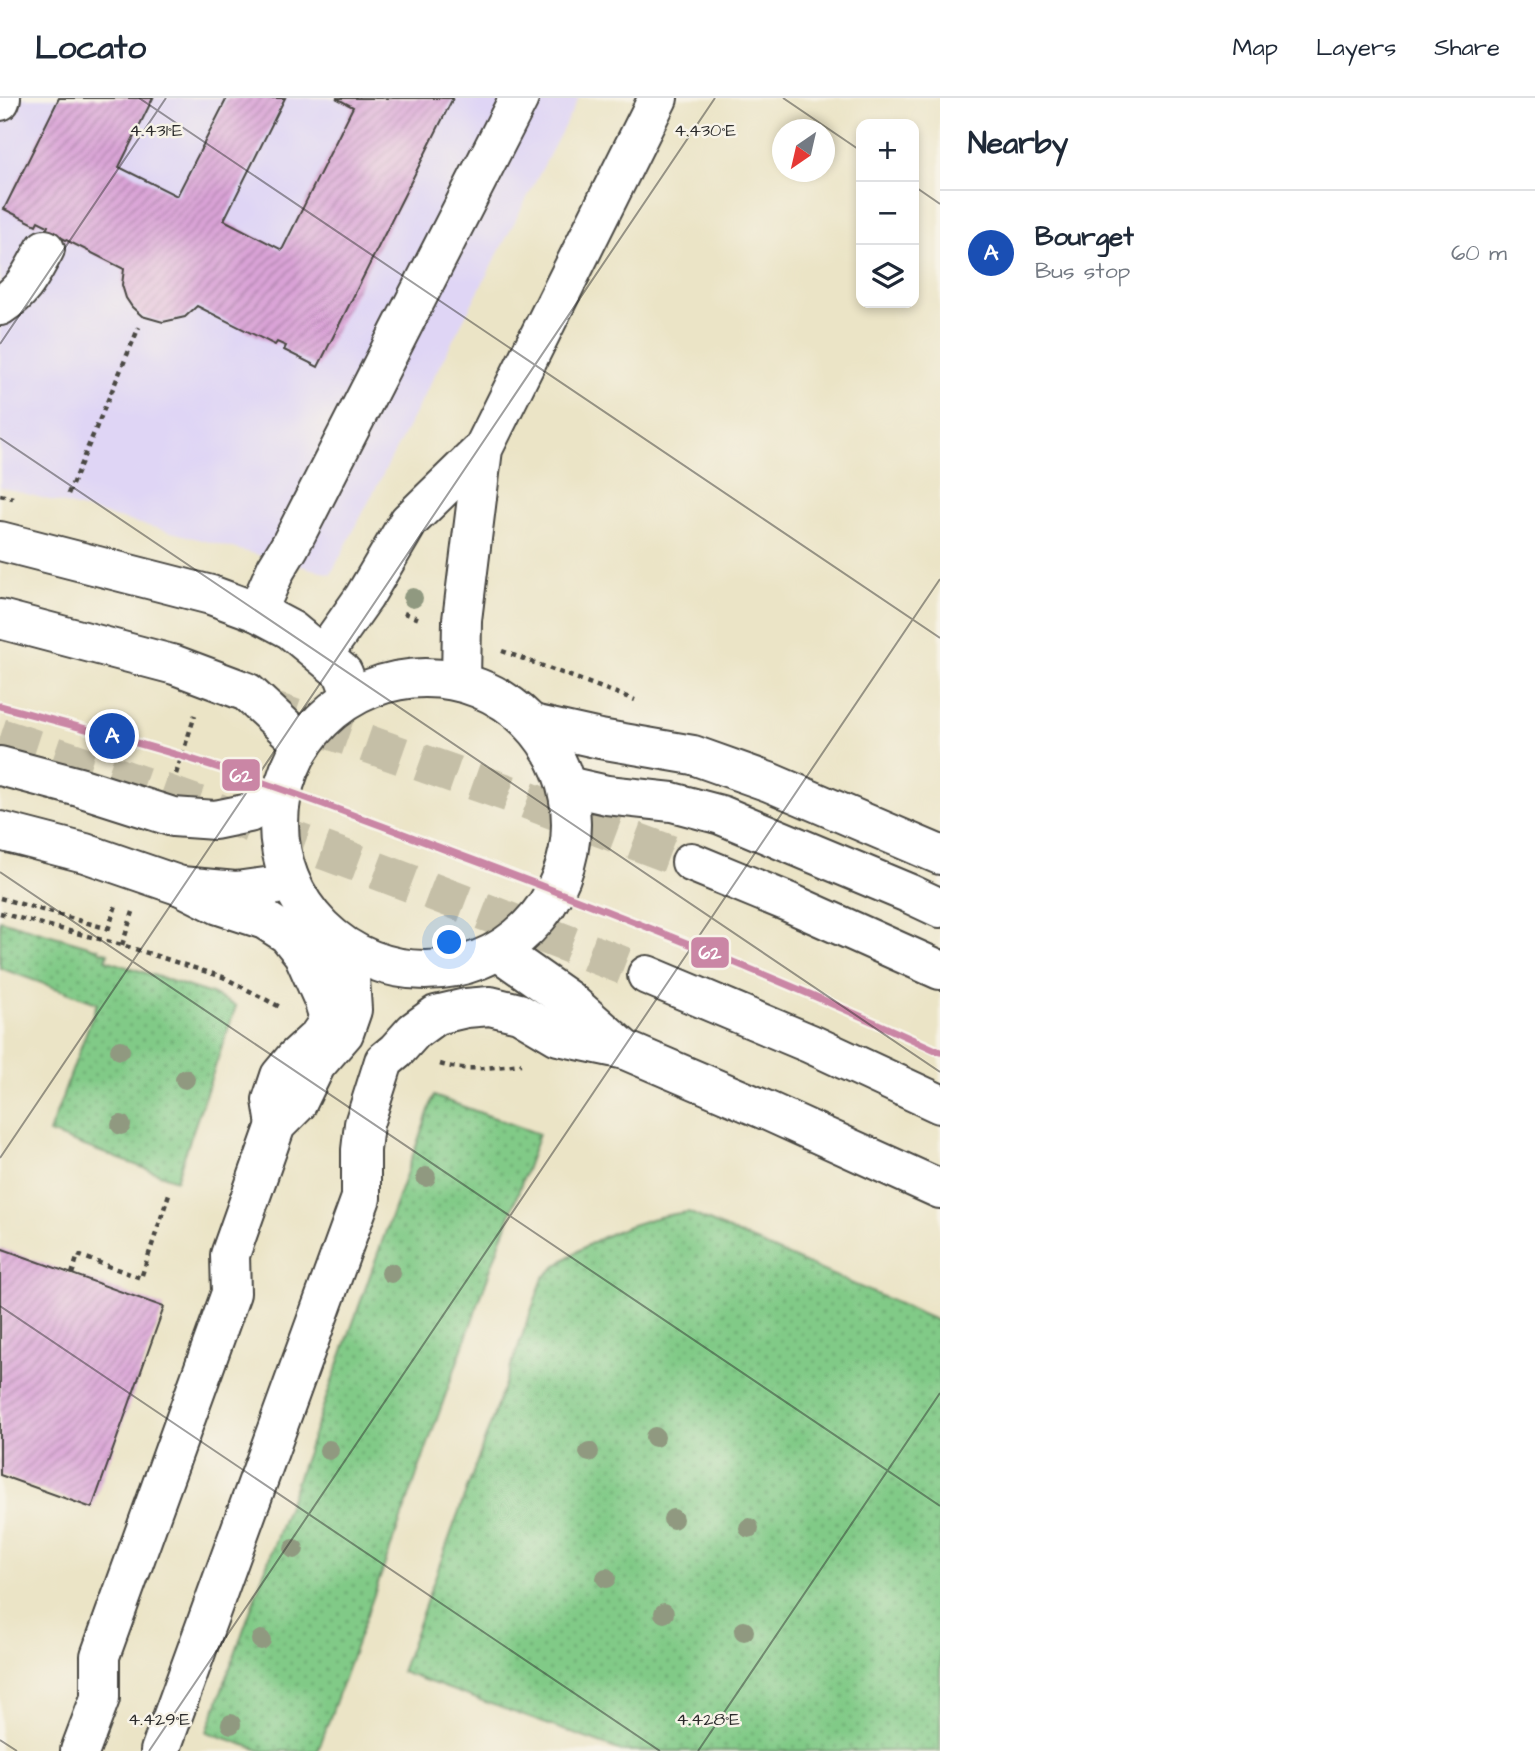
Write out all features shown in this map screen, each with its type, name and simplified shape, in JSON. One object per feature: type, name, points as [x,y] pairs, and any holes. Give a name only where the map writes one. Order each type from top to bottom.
[{"type":"main road","points":[[257,612],[276,569],[519,98]]},
{"type":"main road","points":[[323,656],[409,521],[483,449],[658,98]]},
{"type":"main road","points":[[0,306],[23,288],[45,249]]},
{"type":"main road","points":[[461,682],[462,620],[483,449]]},
{"type":"main road","points":[[0,541],[211,595],[257,612],[290,630],[343,673],[352,697]]},
{"type":"main road","points":[[0,619],[175,666],[247,692],[303,744]]},
{"type":"main road","points":[[80,1751],[100,1698],[100,1656],[231,1293],[230,1255],[276,1125],[297,1104],[316,1065],[344,1033],[352,1010],[350,978],[326,932],[307,908],[289,878],[282,855],[279,831],[282,793],[290,768],[303,744],[325,718],[352,697],[386,683],[424,678],[461,682],[500,698],[533,724],[554,753],[567,786],[572,824],[567,862],[552,897],[529,928],[498,951],[463,965],[426,970],[390,966],[356,952],[326,932]]},
{"type":"main road","points":[[533,724],[693,755],[769,782],[940,855]]},
{"type":"main road","points":[[0,766],[79,787],[173,817],[215,820],[249,813],[282,793]]},
{"type":"main road","points":[[567,786],[607,795],[671,802],[721,815],[908,892],[940,908]]},
{"type":"main road","points":[[0,831],[85,853],[132,884],[236,891],[273,886],[289,878]]},
{"type":"main road","points":[[691,862],[940,970]]},
{"type":"main road","points":[[181,886],[219,905],[265,920],[287,934],[303,954],[316,982],[328,1015],[325,1027],[280,1076],[272,1100],[276,1125]]},
{"type":"main road","points":[[498,951],[568,1000],[625,1050]]},
{"type":"main road","points":[[647,975],[811,1044],[940,1104]]},
{"type":"main road","points":[[160,1751],[361,1198],[364,1124],[384,1061],[414,1031],[436,1015],[466,1007],[491,1006],[519,1013],[558,1036],[625,1050],[940,1189]]},
{"type":"path","points":[[68,494],[139,327]]},
{"type":"path","points":[[164,813],[206,677]]},
{"type":"path","points":[[0,898],[108,930],[132,884]]},
{"type":"path","points":[[122,945],[132,884]]},
{"type":"path","points":[[0,913],[122,945],[223,976],[281,1008],[325,1027]]},
{"type":"path","points":[[396,1051],[447,1066],[479,1068],[525,1063]]},
{"type":"path","points":[[72,1274],[78,1255],[141,1278],[170,1191]]},
{"type":"shaded area","points":[[0,98],[579,98],[331,574],[0,487]]},
{"type":"green space","points":[[0,920],[99,949],[108,953],[106,960],[211,994],[236,1006],[176,1180],[49,1133],[97,1003],[0,968]]},
{"type":"green space","points":[[434,1096],[539,1134],[318,1751],[262,1751],[207,1732]]},
{"type":"green space","points":[[688,1212],[940,1322],[940,1751],[622,1751],[401,1672],[543,1278],[574,1254],[610,1234],[649,1220]]},
{"type":"building","points":[[59,98],[153,98],[119,167],[177,196],[227,98],[285,98],[224,220],[282,250],[353,107],[336,98],[453,98],[318,367],[284,350],[286,346],[277,342],[275,345],[197,306],[185,317],[163,322],[142,316],[126,298],[122,285],[124,269],[46,230],[48,226],[38,221],[36,225],[4,209]]},
{"type":"building","points":[[0,1248],[164,1307],[92,1508],[0,1475]]},
{"type":"tunnel","points":[[258,707],[516,796],[691,862]]},
{"type":"tunnel","points":[[0,737],[244,821],[647,975]]},
{"type":"transit line","name":"62","points":[[0,706],[187,758],[348,813],[655,930],[940,1052]]},
{"type":"place","name":"Bourget","points":[[112,736]]}]
